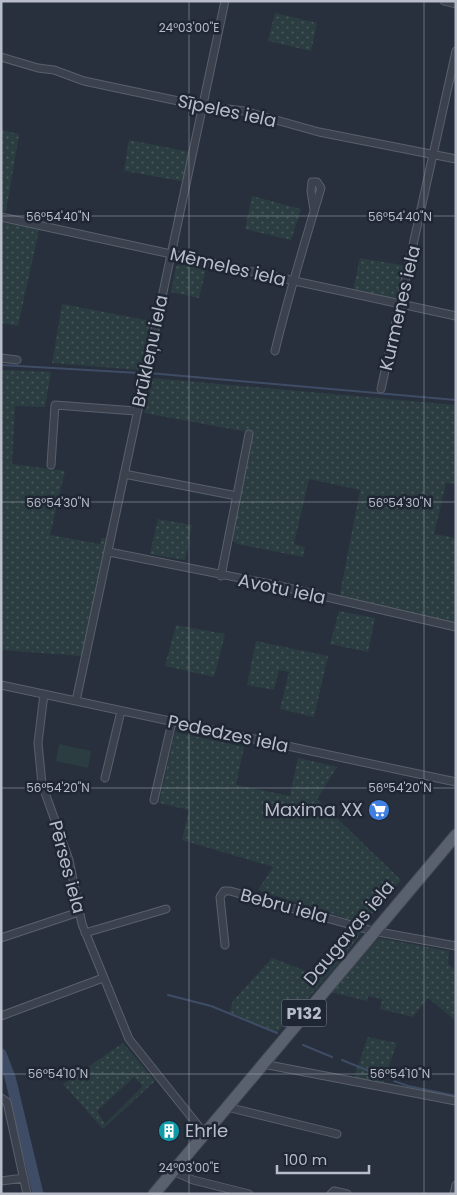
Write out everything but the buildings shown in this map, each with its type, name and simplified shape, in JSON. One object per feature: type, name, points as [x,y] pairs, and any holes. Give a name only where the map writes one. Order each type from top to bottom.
[{"type":"main road","name":"Daugavas iela","points":[[154,1194],[456,835]]},
{"type":"street","name":"Brūkleņu iela","points":[[76,701],[109,552],[136,411],[225,1]]},
{"type":"street","points":[[444,1],[456,4]]},
{"type":"street","name":"Kurmenes iela","points":[[381,388],[456,51]]},
{"type":"street","name":"Sīpeles iela","points":[[1,57],[38,68],[54,70],[84,82],[202,106],[244,111],[319,132],[456,159]]},
{"type":"street","points":[[275,351],[292,281],[314,210]]},
{"type":"street","name":"Mēmeles iela","points":[[1,217],[456,316]]},
{"type":"street","points":[[1,358],[17,360]]},
{"type":"street","points":[[50,465],[55,405],[136,411]]},
{"type":"street","points":[[221,576],[249,434]]},
{"type":"street","points":[[124,474],[237,496]]},
{"type":"street","name":"Avotu iela","points":[[109,552],[221,576],[274,585],[456,627]]},
{"type":"street","name":"Pededzes iela","points":[[1,685],[456,782]]},
{"type":"street","name":"Pērses iela","points":[[44,694],[38,743],[42,784],[69,860],[85,933],[130,1039],[204,1133]]},
{"type":"street","points":[[105,778],[121,711]]},
{"type":"street","points":[[154,800],[172,722]]},
{"type":"street","name":"Bebru iela","points":[[225,945],[220,897],[224,892],[230,890],[374,931],[456,946]]},
{"type":"street","points":[[85,933],[166,909]]},
{"type":"street","points":[[1,938],[79,912]]},
{"type":"street","points":[[1,1016],[103,978]]},
{"type":"street","points":[[263,1064],[456,1101]]},
{"type":"street","points":[[1,1098],[7,1102],[27,1194]]},
{"type":"street","points":[[227,1107],[337,1134]]},
{"type":"street","points":[[173,1171],[193,1180],[248,1194]]},
{"type":"street","points":[[1,1181],[24,1178]]},
{"type":"street","points":[[454,1194],[456,1185]]},
{"type":"street","points":[[331,1194],[334,1190],[347,1194]]},
{"type":"shaded area","points":[[275,13],[317,23],[311,51],[268,41]]},
{"type":"shaded area","points":[[1,130],[19,134],[6,212],[1,211]]},
{"type":"shaded area","points":[[129,140],[190,152],[185,177],[181,181],[124,171]]},
{"type":"shaded area","points":[[252,196],[301,209],[291,240],[245,229]]},
{"type":"shaded area","points":[[1,222],[39,230],[18,326],[1,323]]},
{"type":"shaded area","points":[[360,258],[406,266],[399,297],[395,301],[353,291]]},
{"type":"shaded area","points":[[180,264],[206,269],[199,298],[171,292],[176,266]]},
{"type":"shaded area","points":[[62,304],[151,321],[140,370],[52,363]]},
{"type":"shaded area","points":[[1,370],[51,372],[45,407],[15,406],[12,464],[65,471],[50,535],[100,544],[102,538],[108,538],[82,656],[1,650]]},
{"type":"shaded area","points":[[151,378],[456,405],[456,484],[446,483],[434,534],[456,538],[456,625],[339,599],[360,490],[309,479],[294,544],[305,547],[303,557],[237,544],[232,540],[253,433],[144,413]]},
{"type":"shaded area","points":[[158,519],[192,525],[185,560],[150,554]]},
{"type":"shaded area","points":[[339,611],[375,618],[368,652],[330,644]]},
{"type":"shaded area","points":[[176,625],[225,634],[214,677],[165,666]]},
{"type":"shaded area","points":[[256,641],[328,656],[314,717],[280,709],[289,672],[279,670],[274,690],[247,685]]},
{"type":"shaded area","points":[[175,732],[244,747],[236,785],[290,796],[298,758],[337,767],[317,799],[401,880],[363,924],[258,890],[273,867],[182,840],[189,810],[159,803]]},
{"type":"shaded area","points":[[59,744],[91,751],[88,768],[56,761]]},
{"type":"shaded area","points":[[354,929],[362,932],[339,963],[277,1033],[229,1014],[233,1001],[272,958],[321,977],[355,935]]},
{"type":"shaded area","points":[[379,938],[449,951],[448,964],[456,970],[456,1021],[428,998],[413,1017],[380,1009],[382,999],[368,996],[367,1001],[331,992]]},
{"type":"shaded area","points":[[368,1037],[397,1043],[383,1083],[354,1077]]},
{"type":"shaded area","points":[[123,1043],[155,1081],[103,1129],[63,1084]],"holes":[[[134,1077],[143,1086],[105,1124],[97,1111]]]},
{"type":"waterway","points":[[1,365],[139,373]]},
{"type":"waterway","points":[[149,373],[456,400]]},
{"type":"waterway","points":[[168,995],[211,1006],[277,1033]]},
{"type":"waterway","points":[[303,1045],[332,1057]]},
{"type":"waterway","points":[[1,1054],[10,1077],[38,1194]]},
{"type":"waterway","points":[[342,1060],[384,1077]]},
{"type":"waterway","points":[[394,1081],[408,1086],[456,1096]]},
{"type":"place","name":"Maxima XX","points":[[379,810]]},
{"type":"place","name":"Ehrle","points":[[169,1131]]}]
